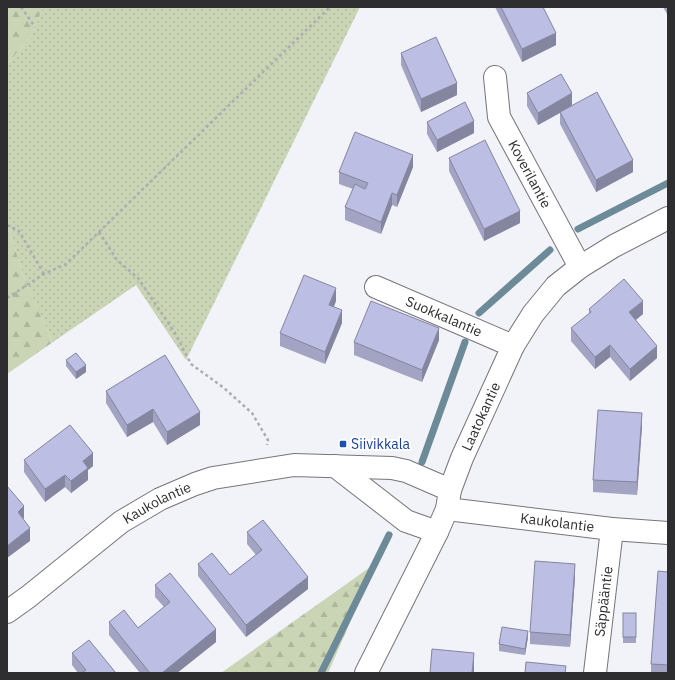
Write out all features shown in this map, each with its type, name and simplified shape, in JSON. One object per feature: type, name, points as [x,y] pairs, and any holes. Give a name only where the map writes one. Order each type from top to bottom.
[{"type":"street","name":"Koverilantie","points":[[495,77],[499,117],[580,267]]},
{"type":"street","name":"Laatokantie","points":[[366,673],[437,532],[462,458],[513,346],[537,308],[556,286],[580,267],[614,246],[668,218]]},
{"type":"street","name":"Suokkalantie","points":[[376,287],[513,346]]},
{"type":"street","name":"Kaukolantie","points":[[7,612],[28,597],[121,522],[160,499],[213,478],[294,465],[392,468],[406,471],[449,500],[612,529],[668,533]]},
{"type":"street","points":[[335,466],[406,521],[437,532]]},
{"type":"street","name":"Säppääntie","points":[[595,673],[612,529]]},
{"type":"path","points":[[21,7],[35,27]]},
{"type":"path","points":[[7,298],[44,274],[66,264],[330,7]]},
{"type":"path","points":[[7,225],[19,232],[44,274]]},
{"type":"path","points":[[99,232],[117,260],[138,278],[175,333],[191,364],[224,388],[252,413],[268,440],[267,470]]},
{"type":"green space","points":[[7,7],[43,7],[31,37],[7,64]]},
{"type":"green space","points":[[43,7],[360,7],[186,360],[136,285],[53,342],[26,284],[7,223],[7,64],[31,37]]},
{"type":"green space","points":[[7,223],[26,284],[53,342],[7,374]]},
{"type":"green space","points":[[376,563],[328,673],[221,673]]},
{"type":"building","points":[[501,7],[543,7],[556,33],[522,49]]},
{"type":"building","points":[[436,37],[457,83],[421,99],[401,53]]},
{"type":"building","points":[[561,74],[572,93],[538,113],[527,93]]},
{"type":"building","points":[[597,92],[633,160],[596,180],[560,112]]},
{"type":"building","points":[[465,102],[474,121],[437,140],[427,122]]},
{"type":"building","points":[[355,132],[413,155],[397,195],[392,193],[381,222],[345,207],[355,184],[365,189],[368,183],[339,172]]},
{"type":"building","points":[[485,140],[520,211],[484,229],[449,158]]},
{"type":"building","points":[[304,275],[336,288],[329,305],[342,310],[325,352],[280,333]]},
{"type":"building","points":[[624,279],[643,301],[629,312],[657,346],[630,369],[610,345],[595,357],[571,328],[591,312],[589,309]]},
{"type":"building","points":[[371,301],[439,328],[422,370],[354,342]]},
{"type":"building","points":[[76,353],[86,365],[76,372],[66,360]]},
{"type":"building","points":[[165,355],[200,412],[167,432],[153,409],[127,425],[106,391]]},
{"type":"building","points":[[598,410],[642,413],[637,482],[593,480]]},
{"type":"building","points":[[70,425],[93,453],[83,461],[88,468],[71,481],[65,475],[45,489],[24,460]]},
{"type":"building","points":[[7,486],[24,506],[18,512],[30,528],[7,546]]},
{"type":"building","points":[[263,520],[308,577],[246,625],[198,564],[212,553],[230,575],[262,550],[247,532]]},
{"type":"building","points":[[535,561],[575,564],[570,635],[530,632]]},
{"type":"building","points":[[658,571],[668,572],[668,665],[651,664]]},
{"type":"building","points":[[170,573],[216,629],[162,673],[150,673],[109,622],[124,610],[138,628],[170,602],[155,585]]},
{"type":"building","points":[[623,613],[636,613],[636,637],[623,637]]},
{"type":"building","points":[[502,627],[528,631],[525,649],[499,644]]},
{"type":"building","points":[[89,640],[116,673],[82,673],[86,670],[72,653]]},
{"type":"building","points":[[432,649],[474,653],[472,673],[430,673]]},
{"type":"building","points":[[526,662],[566,666],[565,673],[525,673]]},
{"type":"waterway","points":[[578,229],[668,183]]},
{"type":"waterway","points":[[479,313],[550,250]]},
{"type":"waterway","points":[[422,462],[465,342]]},
{"type":"waterway","points":[[321,673],[389,535]]},
{"type":"place","name":"Siivikkala","points":[[343,444]]}]
